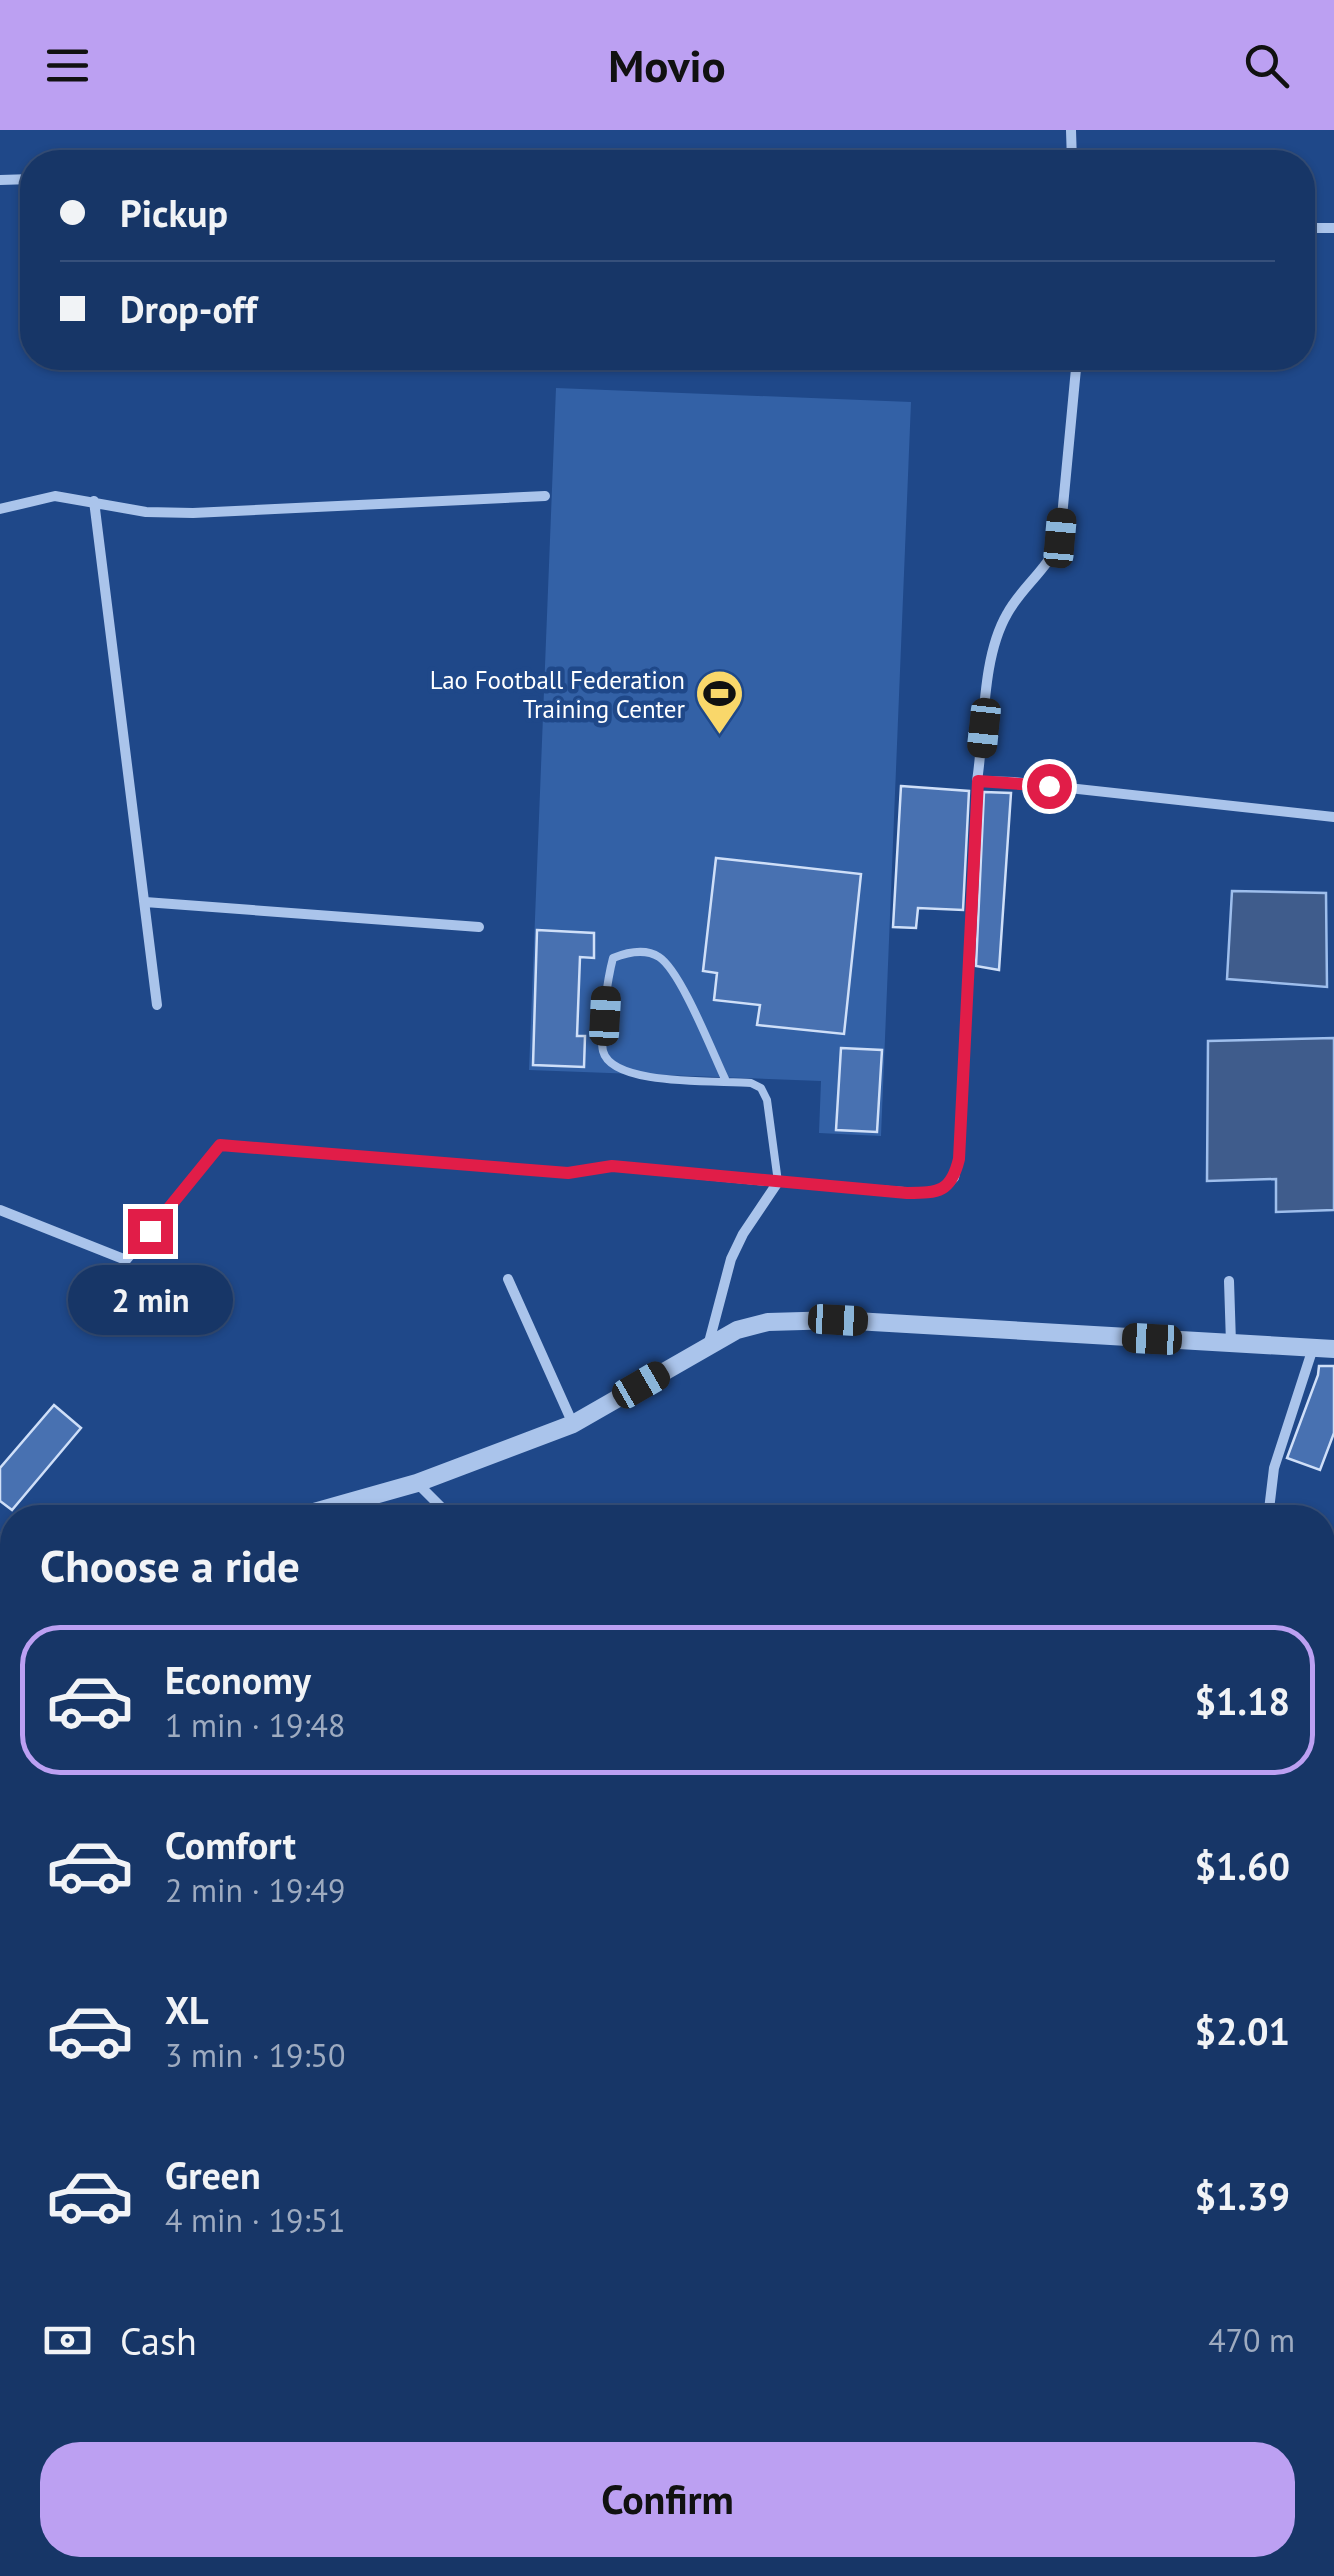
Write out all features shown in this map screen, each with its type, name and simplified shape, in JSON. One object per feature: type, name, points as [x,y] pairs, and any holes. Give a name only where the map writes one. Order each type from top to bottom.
[{"type":"street","points":[[1076,370],[1060,538],[1054,554],[1008,610],[997,635],[978,781],[1334,817]]},
{"type":"street","points":[[0,509],[55,496],[146,512],[192,513],[544,496]]},
{"type":"street","points":[[94,500],[158,1005]]},
{"type":"street","points":[[146,902],[478,927]]},
{"type":"street","points":[[0,1210],[126,1260],[220,1145],[568,1173],[612,1166],[778,1182],[731,1258],[708,1346]]},
{"type":"street","points":[[508,1279],[574,1424]]},
{"type":"street","points":[[1230,1282],[1230,1343]]},
{"type":"street","points":[[340,1505],[417,1483],[574,1424],[737,1330],[768,1322],[838,1320],[1334,1350]]},
{"type":"street","points":[[1270,1505],[1274,1468],[1313,1348]]},
{"type":"street","points":[[417,1483],[439,1505]]},
{"type":"lane","points":[[726,1081],[676,976],[660,958],[644,952],[613,958],[607,980],[603,1052],[611,1063],[625,1072],[646,1077],[751,1083],[762,1088],[768,1100],[778,1182],[932,1193],[945,1188],[954,1178],[959,1159],[967,1044],[978,781]]},
{"type":"shaded area","name":"Lao Football Federation Training Center","points":[[556,388],[911,402],[881,1136],[819,1133],[821,1081],[529,1070]]},
{"type":"shaded area","points":[[1232,891],[1326,893],[1327,987],[1227,979]]},
{"type":"shaded area","points":[[1334,1038],[1334,1210],[1276,1212],[1276,1179],[1207,1181],[1208,1041]]},
{"type":"building","points":[[901,786],[969,791],[963,910],[918,908],[916,928],[893,927]]},
{"type":"building","points":[[984,792],[1011,793],[999,970],[976,966]]},
{"type":"building","points":[[716,858],[861,874],[844,1034],[757,1025],[760,1005],[714,1000],[717,973],[703,971]]},
{"type":"building","points":[[537,930],[594,933],[594,958],[580,957],[577,1036],[585,1036],[584,1067],[533,1065]]},
{"type":"building","points":[[841,1048],[882,1050],[877,1132],[836,1130]]},
{"type":"building","points":[[1319,1366],[1334,1366],[1334,1433],[1320,1470],[1287,1458]]},
{"type":"building","points":[[54,1405],[81,1428],[16,1505],[0,1501],[0,1468]]},
{"type":"place","name":"Lao Football Federation Training Center","points":[[720,736]]},
{"type":"route","points":[[150,1231],[220,1145],[568,1173],[612,1166],[907,1193],[932,1193],[945,1188],[954,1178],[959,1159],[978,781],[1049,786]]}]
